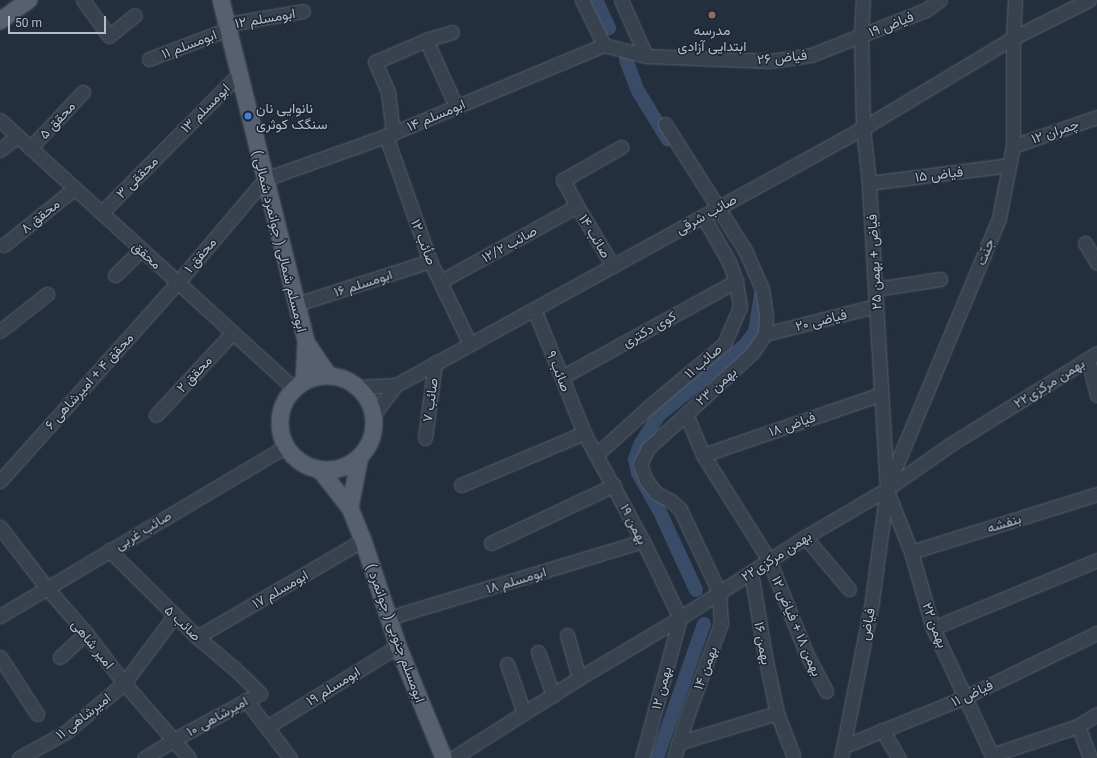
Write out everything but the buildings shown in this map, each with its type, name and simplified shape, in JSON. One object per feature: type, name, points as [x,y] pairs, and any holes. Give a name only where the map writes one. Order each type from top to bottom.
[{"type":"main road","name":"ابومسلم شمالی ( جوانمرد شمالی )","points":[[222,0],[306,342]]},
{"type":"main road","points":[[0,21],[25,1]]},
{"type":"main road","points":[[306,342],[328,376]]},
{"type":"main road","points":[[299,386],[306,342]]},
{"type":"main road","points":[[328,376],[344,379],[358,387],[368,400],[374,414],[374,429],[370,444],[360,456],[348,465],[335,469],[320,470],[306,465],[295,457],[286,446],[281,434],[280,422],[282,410],[287,399],[299,386],[316,377],[328,376]]},
{"type":"main road","points":[[350,508],[360,456]]},
{"type":"main road","name":"ابومسلم جنوبی ( جوانمرد )","points":[[320,470],[350,508],[363,540],[398,646],[444,758]]},
{"type":"street","points":[[83,0],[109,36],[135,15]]},
{"type":"street","points":[[582,0],[604,45]]},
{"type":"street","points":[[621,0],[646,56]]},
{"type":"street","points":[[861,35],[863,0]]},
{"type":"street","name":"فیاض ۱۹","points":[[861,35],[926,10],[940,0]]},
{"type":"street","name":"جنّت","points":[[887,489],[999,218],[1013,146],[1013,38],[1015,0]]},
{"type":"street","name":"صائب شرقی","points":[[396,385],[863,128],[1013,38],[1089,0]]},
{"type":"street","name":"ابومسلم ۱۲","points":[[228,27],[303,11]]},
{"type":"street","name":"ابومسلم ۱۱","points":[[149,59],[228,27]]},
{"type":"street","points":[[452,32],[426,40],[456,106]]},
{"type":"street","name":"فیاض ۲۶","points":[[604,45],[646,56],[770,61],[811,55],[861,35]]},
{"type":"street","name":"فیاض + بهمن ۲۵","points":[[861,35],[863,128],[869,183],[887,489]]},
{"type":"street","name":"صأئب ۱۲","points":[[426,40],[375,62],[388,92],[390,134],[430,261],[441,281],[470,344]]},
{"type":"street","name":"ابومسلم ۱۴","points":[[265,179],[390,134],[604,45]]},
{"type":"street","name":"ابومسلم ۱۳","points":[[172,142],[239,74]]},
{"type":"street","name":"محقق ۵","points":[[30,148],[83,92]]},
{"type":"street","name":"چمران ۱۲","points":[[1013,146],[1097,117]]},
{"type":"street","name":"محقق","points":[[0,120],[102,212],[141,250],[233,332],[299,386]]},
{"type":"street","points":[[665,124],[745,250],[762,289],[766,316],[765,334]]},
{"type":"street","points":[[0,150],[17,136]]},
{"type":"street","name":"محققی ۳","points":[[102,212],[172,142]]},
{"type":"street","name":"صائب ۱۴","points":[[613,266],[563,180],[621,147]]},
{"type":"street","name":"فیاض ۱۵","points":[[869,183],[1009,166]]},
{"type":"street","name":"محقق ۱","points":[[178,282],[222,228],[265,179]]},
{"type":"street","name":"محقق ۸","points":[[4,245],[75,188]]},
{"type":"street","name":"صائب ۱۲/۲","points":[[441,281],[577,206]]},
{"type":"street","name":"صائب ۱۱","points":[[596,455],[652,404],[724,344],[740,306],[736,281],[730,262],[703,216]]},
{"type":"street","points":[[1085,243],[1097,264]]},
{"type":"street","points":[[115,275],[141,250]]},
{"type":"street","name":"ابومسلم ۱۶","points":[[297,304],[430,261]]},
{"type":"street","points":[[875,289],[940,279]]},
{"type":"street","name":"کوی دکتری","points":[[562,377],[736,281]]},
{"type":"street","name":"محقق ۴ + امیرشاهی ۶","points":[[0,481],[178,282]]},
{"type":"street","points":[[0,331],[47,294]]},
{"type":"street","name":"فیاضی ۲۰","points":[[765,334],[876,306]]},
{"type":"street","name":"صائب ۹","points":[[534,309],[584,433]]},
{"type":"street","name":"محقق ۲","points":[[156,415],[233,332]]},
{"type":"street","name":"بهمن ۲۳","points":[[765,334],[753,352],[686,414],[703,455],[769,560]]},
{"type":"street","points":[[1092,356],[1097,396]]},
{"type":"street","name":"۲۲بهمن مرکزی","points":[[453,758],[579,678],[680,618],[805,537],[887,489],[951,444],[1092,356]]},
{"type":"street","name":"صائب ۷","points":[[425,438],[435,363]]},
{"type":"street","points":[[358,387],[396,385]]},
{"type":"street","points":[[374,414],[396,385]]},
{"type":"street","name":"فیاض ۱۸","points":[[703,455],[881,394]]},
{"type":"street","points":[[686,414],[648,448],[640,464],[646,480],[656,493],[671,501],[680,510],[720,592]]},
{"type":"street","points":[[461,485],[584,433]]},
{"type":"street","name":"بهمن ۱۹","points":[[584,433],[614,485],[680,618]]},
{"type":"street","name":"صائب غربی","points":[[0,616],[286,446]]},
{"type":"street","points":[[491,543],[614,485]]},
{"type":"street","name":"بهمن ۲۲","points":[[887,489],[911,552],[933,628],[993,756]]},
{"type":"street","name":"فیاض","points":[[842,752],[872,601],[887,489]]},
{"type":"street","name":"بنفشه","points":[[911,552],[1097,494]]},
{"type":"street","name":"امیر شاهی","points":[[0,527],[46,588],[86,633],[124,683],[175,739],[189,758]]},
{"type":"street","points":[[805,537],[849,589]]},
{"type":"street","name":"ابومسلم ۱۷","points":[[197,637],[363,540]]},
{"type":"street","name":"ابومسلم ۱۸","points":[[388,618],[643,541]]},
{"type":"street","name":"صائب ۵","points":[[109,550],[197,637],[260,693]]},
{"type":"street","name":"بهمن ۱۸ + فیاض ۱۲","points":[[769,560],[806,653],[826,691]]},
{"type":"street","points":[[933,628],[1097,560]]},
{"type":"street","name":"بهمن ۱۶","points":[[751,572],[765,656],[777,713],[793,755]]},
{"type":"street","name":"بهمن ۱۴","points":[[674,758],[721,623],[720,592]]},
{"type":"street","name":"امیرشاهی ۱۱","points":[[19,758],[66,732],[124,683],[176,615]]},
{"type":"street","name":"بهمن ۱۲","points":[[642,758],[680,618]]},
{"type":"street","points":[[60,657],[86,633]]},
{"type":"street","name":"فیاض ۱۱","points":[[842,752],[882,730],[965,697],[1097,633]]},
{"type":"street","points":[[567,635],[579,678]]},
{"type":"street","name":"ابومسلم ۱۹","points":[[268,727],[398,646]]},
{"type":"street","points":[[538,652],[553,695]]},
{"type":"street","points":[[0,656],[37,714]]},
{"type":"street","points":[[507,664],[524,713]]},
{"type":"street","name":"امیرشاهی ۱۰","points":[[145,758],[175,739],[260,693]]},
{"type":"street","points":[[246,700],[268,727],[290,758]]},
{"type":"street","points":[[678,743],[777,713]]},
{"type":"street","points":[[993,756],[1078,726],[1097,714]]},
{"type":"street","points":[[1078,726],[1090,758]]},
{"type":"street","points":[[882,730],[899,758]]},
{"type":"waterway","points":[[596,0],[609,28]]},
{"type":"waterway","points":[[626,60],[638,91],[668,140]]},
{"type":"waterway","points":[[696,590],[660,512],[638,473],[635,459],[640,445],[659,415],[744,346],[755,332],[761,294]]},
{"type":"waterway","points":[[657,758],[704,624]]},
{"type":"place","name":"مدرسه ابتدایی آزادی","points":[[712,15]]},
{"type":"place","name":"نانوایی نان سنگک کوثری","points":[[248,116]]}]
